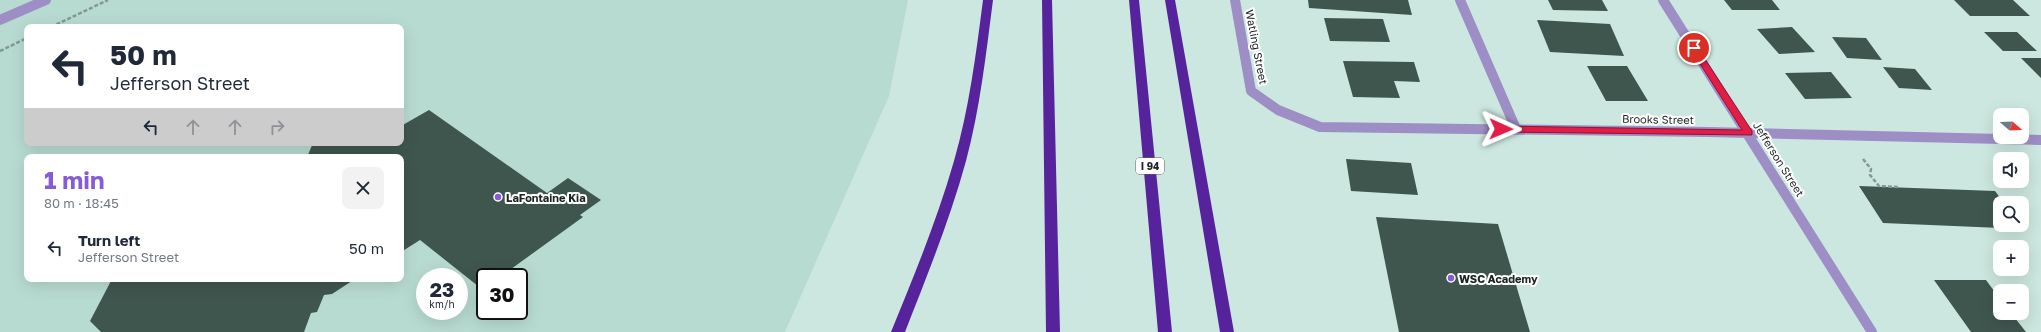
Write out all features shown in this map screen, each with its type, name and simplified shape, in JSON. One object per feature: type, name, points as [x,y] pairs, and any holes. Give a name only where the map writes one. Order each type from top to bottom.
[{"type":"highway","points":[[898,332],[931,248],[960,161],[975,93],[988,0]]},
{"type":"highway","points":[[1047,0],[1053,332]]},
{"type":"highway","name":"I 94","points":[[1134,0],[1165,332]]},
{"type":"highway","points":[[1170,0],[1227,332]]},
{"type":"street","points":[[0,20],[46,0]]},
{"type":"street","name":"Watling Street","points":[[1236,0],[1251,91],[1278,110]]},
{"type":"street","points":[[1460,0],[1516,129]]},
{"type":"street","name":"Jefferson Street","points":[[1663,0],[1872,332]]},
{"type":"street","name":"Brooks Street","points":[[1278,110],[1320,127],[1748,133],[2041,140]]},
{"type":"path","points":[[58,24],[108,0]]},
{"type":"path","points":[[0,51],[24,39]]},
{"type":"path","points":[[1862,157],[1871,169],[1870,175],[1879,186],[1898,187]]},
{"type":"shaded area","points":[[0,0],[908,0],[889,96],[785,332],[0,332]]},
{"type":"building","points":[[1308,0],[1408,0],[1412,15],[1309,8]]},
{"type":"building","points":[[1548,0],[1602,0],[1608,11],[1553,10]]},
{"type":"building","points":[[1724,0],[1772,0],[1780,10],[1732,10]]},
{"type":"building","points":[[1954,0],[2013,0],[2030,16],[1970,16]]},
{"type":"building","points":[[1324,18],[1383,19],[1390,42],[1330,41]]},
{"type":"building","points":[[1537,20],[1610,24],[1624,56],[1550,52]]},
{"type":"building","points":[[1792,27],[1815,52],[1779,54],[1757,29]]},
{"type":"building","points":[[1984,32],[2017,32],[2037,51],[2003,51]]},
{"type":"building","points":[[1832,37],[1866,38],[1882,60],[1847,58]]},
{"type":"building","points":[[2021,58],[2041,58],[2041,78]]},
{"type":"building","points":[[1343,61],[1414,62],[1420,82],[1394,81],[1400,98],[1353,97]]},
{"type":"building","points":[[1587,66],[1627,66],[1648,101],[1606,101]]},
{"type":"building","points":[[1883,67],[1915,69],[1932,90],[1899,88]]},
{"type":"building","points":[[1831,72],[1852,98],[1805,99],[1785,73]]},
{"type":"building","name":"LaFontaine Kia","points":[[429,110],[547,193],[568,178],[601,200],[580,215],[583,217],[512,268],[476,268],[476,284],[468,278],[468,268],[455,268],[420,240],[404,250],[404,154],[308,154],[312,146],[404,146],[404,124]]},
{"type":"building","points":[[1346,159],[1411,163],[1418,195],[1351,191]]},
{"type":"building","points":[[1859,186],[1995,191],[1999,196],[1993,196],[1993,228],[1883,223]]},
{"type":"building","name":"WSC Academy","points":[[1376,217],[1498,224],[1530,332],[1399,332]]},
{"type":"building","points":[[1934,280],[1986,280],[1993,290],[1993,320],[2017,320],[2026,332],[1971,332]]},
{"type":"building","points":[[110,282],[350,282],[332,294],[324,295],[317,312],[311,313],[304,332],[101,332],[90,321]]},
{"type":"place","name":"LaFontaine Kia","points":[[498,197]]},
{"type":"place","name":"WSC Academy","points":[[1451,278]]},
{"type":"route","points":[[1501,129],[1748,133],[1694,48]]}]
